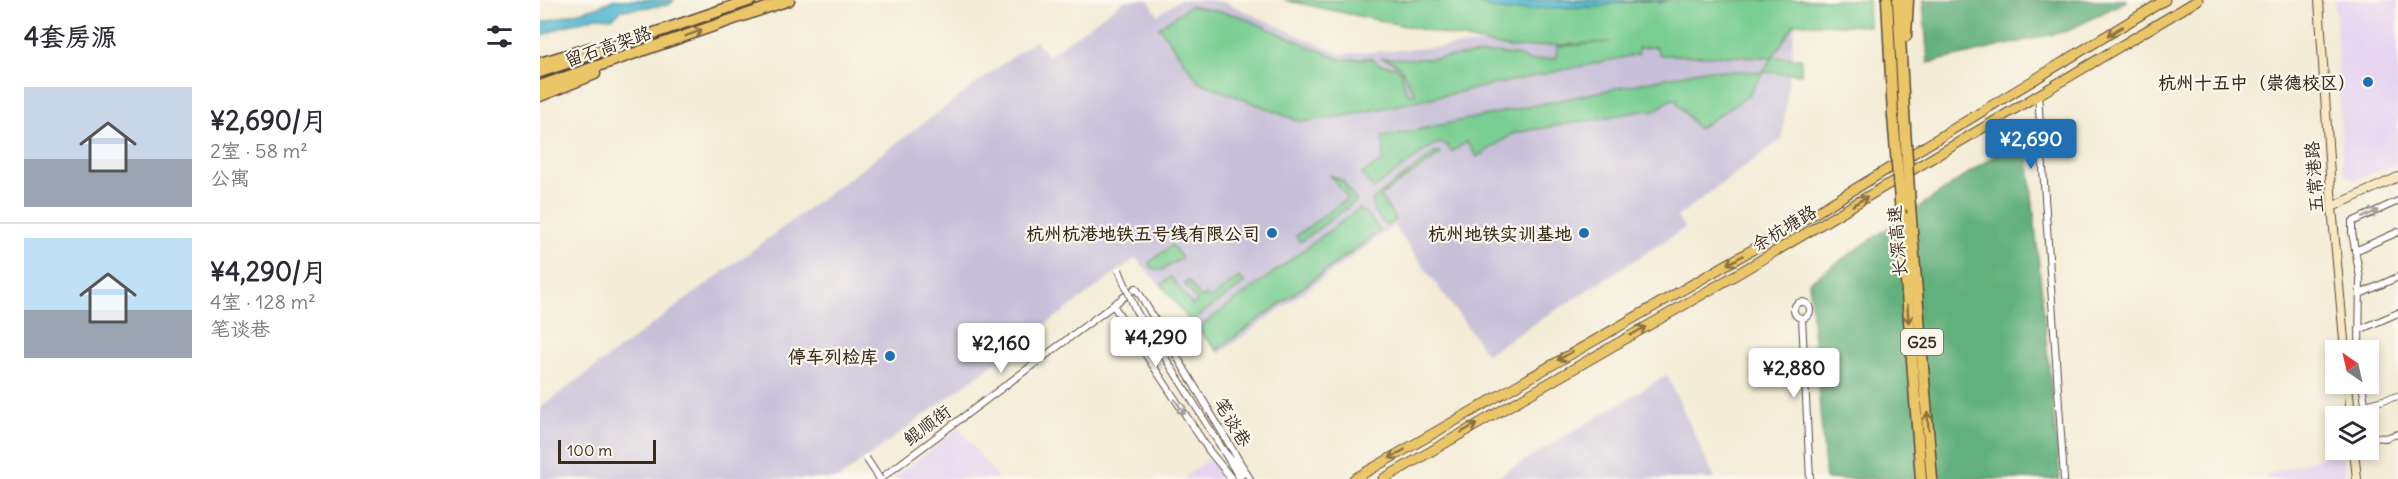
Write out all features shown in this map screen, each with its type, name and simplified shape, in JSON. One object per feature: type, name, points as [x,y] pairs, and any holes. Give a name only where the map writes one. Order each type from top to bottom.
[{"type":"highway","name":"留石高架路","points":[[540,72],[751,0]]},
{"type":"highway","name":"留石高架路","points":[[540,86],[789,0]]},
{"type":"highway","points":[[1880,0],[1898,96]]},
{"type":"highway","name":"长深高速","points":[[1887,0],[1898,96],[1904,112],[1932,479]]},
{"type":"highway","name":"长深高速","points":[[1898,0],[1898,96],[1893,116],[1921,479]]},
{"type":"highway","points":[[1898,96],[1908,0]]},
{"type":"highway","points":[[540,63],[660,31]]},
{"type":"highway","points":[[540,96],[661,45]]},
{"type":"main road","name":"余杭塘路","points":[[1354,479],[1804,220],[2165,0]]},
{"type":"main road","name":"余杭塘路","points":[[1383,479],[1762,260],[2199,0]]},
{"type":"street","name":"五常港路","points":[[2319,0],[2332,207],[2344,340]]},
{"type":"street","points":[[2038,94],[2064,479]]},
{"type":"street","points":[[2332,207],[2398,177]]},
{"type":"street","points":[[2359,340],[2360,278],[2352,222],[2398,201]]},
{"type":"street","points":[[2355,251],[2398,232]]},
{"type":"street","name":"笔谈巷","points":[[1119,270],[1136,311],[1240,479]]},
{"type":"street","points":[[2360,294],[2398,277]]},
{"type":"street","name":"笔谈巷","points":[[1136,288],[1248,479]]},
{"type":"street","name":"鲲顺街","points":[[884,478],[1136,288]]},
{"type":"street","name":"笔谈巷","points":[[1113,305],[1210,452],[1232,479]]},
{"type":"street","points":[[2359,330],[2398,313]]},
{"type":"street","points":[[1802,318],[1810,479]]},
{"type":"street","points":[[2363,394],[2365,405],[2398,396]]},
{"type":"street","points":[[2379,437],[2398,434]]},
{"type":"street","name":"笔谈巷","points":[[1223,450],[1248,479]]},
{"type":"street","points":[[866,458],[884,478]]},
{"type":"street","points":[[2355,460],[2357,479]]},
{"type":"shaded area","points":[[1125,0],[1148,0],[1158,15],[1179,0],[1208,0],[1227,3],[1340,54],[1487,44],[1509,48],[1690,36],[1795,23],[1782,139],[1677,217],[1685,228],[1487,354],[1394,226],[1219,354],[1136,258],[838,479],[540,479],[540,408],[1035,40],[1048,56]]},
{"type":"shaded area","name":"杭州十五中（崇德校区）","points":[[2335,0],[2398,0],[2398,164],[2354,180],[2343,172]]},
{"type":"shaded area","points":[[1667,375],[1715,479],[1494,479]]},
{"type":"shaded area","points":[[959,428],[998,479],[894,478]]},
{"type":"shaded area","points":[[2325,455],[2325,460],[2343,460],[2344,479],[2266,479],[2266,476]]},
{"type":"shaded area","points":[[1209,459],[1224,479],[1183,479]]},
{"type":"green space","points":[[1284,0],[1868,0],[1869,26],[1795,23],[1773,57],[1801,58],[1801,74],[1763,72],[1772,57],[1660,55],[1656,47],[1638,48],[1639,54],[1346,116],[1301,122],[1199,82],[1159,27],[1190,6],[1237,15],[1341,60],[1371,58],[1379,64],[1396,67],[1401,71],[1405,88],[1410,95],[1415,93],[1403,71],[1396,64],[1381,58],[1423,59],[1496,53],[1520,56],[1529,61],[1556,58],[1557,47],[1610,42],[1509,48]]},
{"type":"green space","points":[[1923,0],[2128,0],[2067,31],[1928,63]]},
{"type":"green space","points":[[1704,70],[1763,72],[1749,95],[1698,129],[1677,103],[1677,99],[1670,100],[1653,112],[1648,110],[1514,133],[1477,157],[1467,142],[1451,152],[1447,145],[1440,143],[1433,145],[1373,189],[1362,174],[1383,161],[1382,137]]},
{"type":"green space","points":[[2026,134],[2060,479],[1826,479],[1809,282]]},
{"type":"green space","points":[[1440,152],[1441,154],[1380,196],[1396,220],[1386,226],[1374,211],[1372,200],[1435,153]]},
{"type":"green space","points":[[1330,175],[1343,181],[1356,201],[1300,242],[1296,236],[1348,198]]},
{"type":"green space","points":[[1359,209],[1366,213],[1380,231],[1217,350],[1197,329]]},
{"type":"green space","points":[[1172,245],[1182,258],[1162,270],[1152,268],[1149,263]]},
{"type":"green space","points":[[1171,277],[1192,305],[1197,301],[1184,283],[1188,281],[1201,298],[1206,295],[1210,299],[1239,277],[1245,283],[1190,322],[1162,284]]},
{"type":"water","points":[[613,0],[674,0],[669,5],[622,10],[612,18],[596,17],[559,28],[540,37],[540,23],[600,6]]},
{"type":"water","points":[[1470,0],[1657,0],[1616,3],[1600,7],[1507,11]]},
{"type":"place","name":"杭州十五中（崇德校区）","points":[[2368,82]]},
{"type":"place","name":"杭州杭港地铁五号线有限公司","points":[[1272,233]]},
{"type":"place","name":"杭州地铁实训基地","points":[[1584,233]]},
{"type":"place","name":"停车列检库","points":[[890,356]]}]
